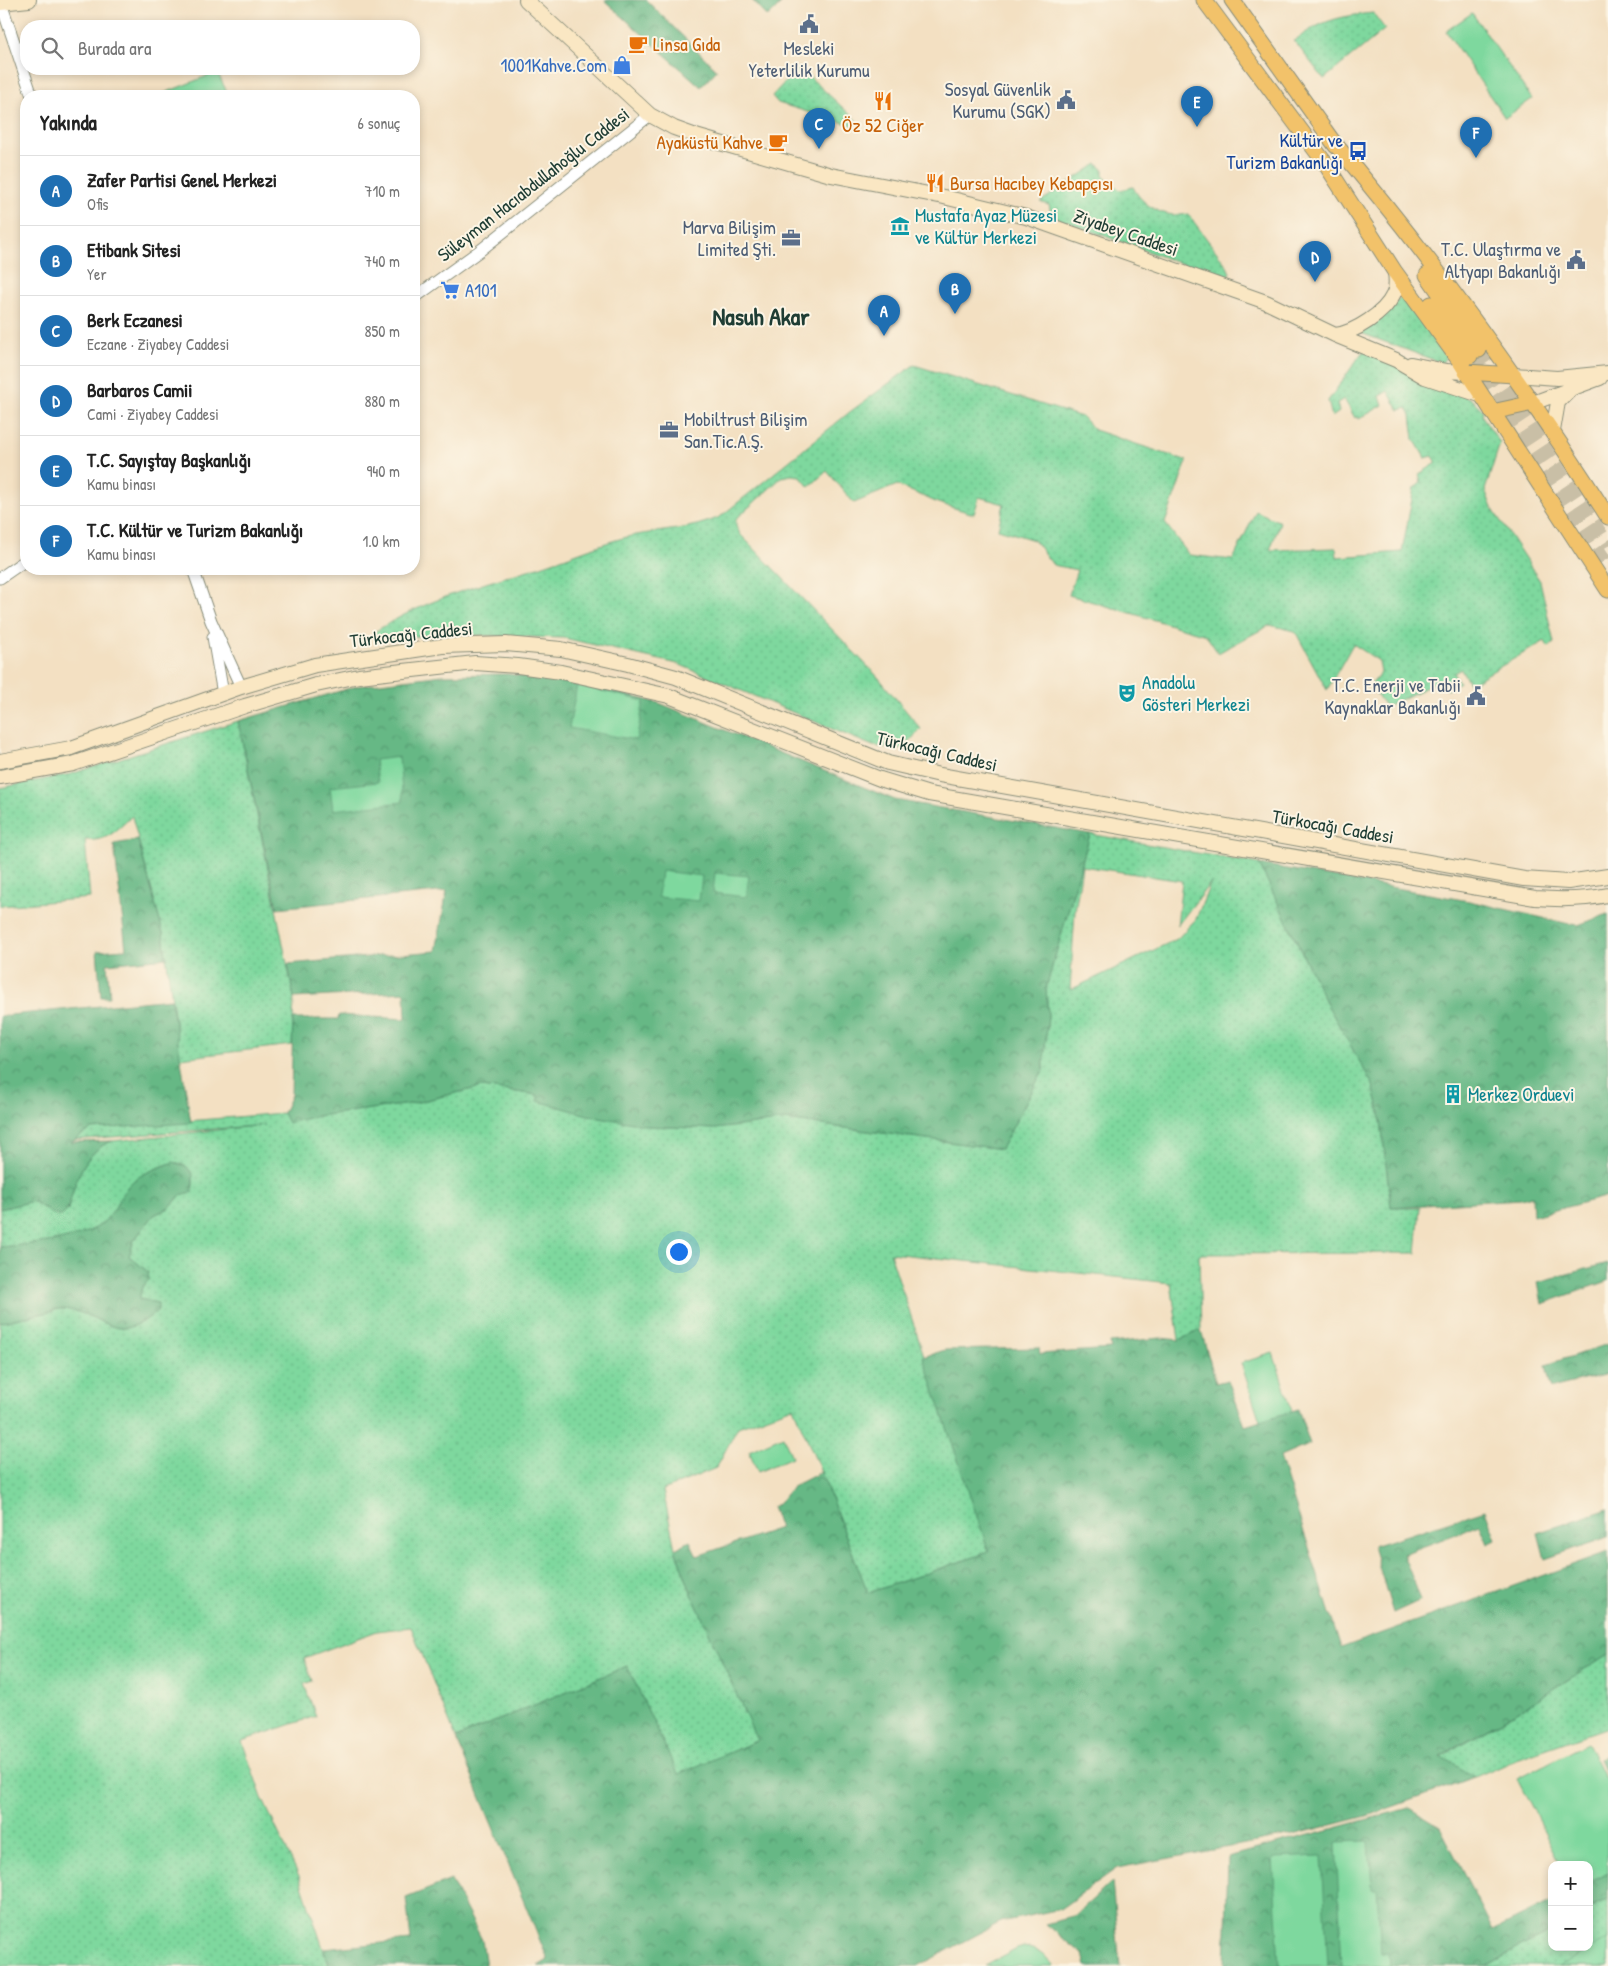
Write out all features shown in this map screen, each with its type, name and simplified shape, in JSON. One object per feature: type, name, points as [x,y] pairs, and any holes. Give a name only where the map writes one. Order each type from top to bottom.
[{"type":"main road","points":[[0,4],[28,0]]},
{"type":"main road","name":"Ziyabey Caddesi","points":[[526,0],[650,115],[674,128],[698,137],[832,175],[944,197],[1026,217],[1266,302],[1335,336],[1396,360],[1425,377],[1480,395]]},
{"type":"main road","points":[[1204,0],[1323,160],[1474,353],[1331,138],[1232,0]]},
{"type":"main road","points":[[1331,138],[1396,216],[1514,375],[1553,430],[1608,517]]},
{"type":"main road","points":[[1323,160],[1395,272],[1466,372],[1608,590]]},
{"type":"main road","points":[[1335,336],[1348,334],[1385,306],[1393,296],[1396,286],[1395,272]]},
{"type":"main road","points":[[1396,360],[1446,371],[1557,378],[1608,374]]},
{"type":"main road","points":[[1492,412],[1533,403],[1608,374]]},
{"type":"main road","points":[[1553,430],[1558,402],[1569,390]]},
{"type":"main road","name":"Türkocağı Caddesi","points":[[223,694],[315,665],[442,646],[506,644],[561,649],[676,677],[888,763],[940,775],[1524,878],[1568,882],[1608,876]]},
{"type":"main road","name":"Türkocağı Caddesi","points":[[228,712],[358,676],[475,663],[518,666],[628,686],[669,696],[880,780],[929,794],[1535,898],[1563,901],[1608,895]]},
{"type":"main road","points":[[241,687],[245,706]]},
{"type":"main road","points":[[0,761],[70,748],[223,694],[228,712],[73,764],[0,777]]},
{"type":"main road","points":[[880,780],[888,763]]},
{"type":"main road","points":[[1234,827],[1237,846]]},
{"type":"main road","points":[[1249,830],[1252,849]]},
{"type":"street","points":[[0,4],[20,62]]},
{"type":"street","points":[[25,75],[30,90]]},
{"type":"street","name":"Süleyman Hacıabdullahoğlu Caddesi","points":[[420,294],[482,248],[650,115]]},
{"type":"street","points":[[0,578],[20,564]]},
{"type":"street","points":[[195,575],[211,621],[241,687]]},
{"type":"street","points":[[211,621],[223,694]]},
{"type":"green space","points":[[604,0],[646,0],[717,70],[701,87]]},
{"type":"green space","points":[[752,0],[785,0],[769,16]]},
{"type":"green space","points":[[1373,13],[1385,29],[1324,79],[1294,41],[1313,28],[1332,20]]},
{"type":"green space","points":[[1472,13],[1532,99],[1505,118],[1446,31]]},
{"type":"green space","points":[[799,67],[856,120],[854,126],[778,103],[772,96]]},
{"type":"green space","points":[[210,75],[218,75],[226,90],[172,90]]},
{"type":"green space","points":[[1097,164],[1103,169],[1103,176],[1120,190],[1133,187],[1149,206],[1156,210],[1172,215],[1188,214],[1227,266],[1230,273],[1224,279],[1052,217],[1049,205],[1040,202]]},
{"type":"green space","points":[[1404,292],[1448,353],[1442,363],[1361,333],[1389,312]]},
{"type":"green space","points":[[1366,347],[1471,399],[1483,410],[1482,416],[1500,443],[1485,490],[1492,508],[1540,581],[1554,643],[1548,647],[1545,641],[1470,684],[1461,669],[1454,673],[1459,683],[1447,690],[1441,680],[1386,707],[1370,686],[1381,673],[1379,661],[1353,644],[1327,690],[1295,631],[1270,625],[1218,653],[1206,635],[1069,595],[1077,570],[1053,565],[1034,540],[998,529],[1004,504],[979,497],[974,514],[938,503],[897,485],[854,503],[827,471],[809,487],[800,476],[782,477],[736,519],[736,526],[740,534],[878,677],[921,729],[902,749],[873,746],[678,664],[564,638],[435,634],[379,641],[373,636],[373,633],[413,611],[476,586],[620,539],[698,525],[720,517],[851,411],[914,365],[1082,417],[1094,430],[1187,461],[1165,523],[1189,555],[1233,560],[1256,511],[1280,522],[1270,550],[1336,548],[1337,557],[1402,552],[1414,488],[1421,483],[1419,474],[1437,463],[1433,456],[1425,458],[1414,439],[1411,415],[1407,408],[1399,410],[1388,391],[1380,396],[1383,405],[1359,419],[1358,416],[1355,418],[1344,399],[1337,403],[1339,412],[1332,417],[1328,401]]},
{"type":"green space","points":[[508,674],[600,688],[659,703],[895,800],[1090,834],[1046,988],[1048,1016],[1043,1070],[1001,1149],[786,1120],[715,1129],[649,1126],[588,1115],[538,1101],[538,1095],[481,1087],[410,1104],[317,1116],[288,1123],[283,1113],[291,1095],[293,1019],[338,1019],[339,1015],[406,1019],[405,992],[294,998],[288,964],[436,951],[447,891],[277,908],[238,721],[357,686],[442,675]]},
{"type":"green space","points":[[577,685],[644,701],[636,740],[569,728]]},
{"type":"green space","points":[[238,721],[294,998],[292,1045],[180,1058],[163,933],[132,816],[111,834],[99,839],[85,840],[90,898],[0,906],[0,788],[71,774]]},
{"type":"green space","points":[[399,757],[403,802],[333,810],[330,787],[378,782],[375,760]]},
{"type":"green space","points":[[1090,834],[1259,864],[1328,1006],[1373,1085],[1380,1112],[1391,1207],[1420,1207],[1416,1253],[1199,1254],[1201,1330],[1179,1340],[1171,1283],[890,1253],[989,1552],[868,1593],[821,1472],[793,1407],[738,1427],[716,1468],[663,1490],[675,1549],[691,1592],[758,1740],[678,1775],[627,1666],[456,1738],[411,1627],[377,1631],[304,1658],[312,1681],[304,1684],[316,1716],[242,1741],[262,1798],[299,1876],[329,1966],[0,1966],[0,1323],[61,1309],[78,1312],[110,1326],[120,1328],[131,1327],[158,1310],[149,1301],[139,1299],[142,1287],[149,1280],[148,1272],[129,1256],[134,1240],[154,1215],[169,1208],[181,1195],[192,1192],[193,1178],[186,1168],[178,1163],[172,1163],[151,1171],[137,1178],[129,1185],[112,1213],[103,1223],[87,1232],[50,1242],[0,1247],[0,1209],[33,1201],[52,1214],[68,1210],[73,1189],[87,1160],[94,1152],[112,1141],[265,1125],[73,1140],[91,1129],[283,1113],[288,1122],[317,1116],[410,1104],[481,1087],[538,1095],[649,1126],[715,1129],[786,1120],[1001,1149],[1043,1070],[1048,1016],[1046,988]],"holes":[[[1082,866],[1182,881],[1177,926],[1211,882],[1196,919],[1177,939],[1070,990],[1075,911]]]},
{"type":"green space","points":[[138,840],[163,933],[166,958],[107,964],[110,997],[101,997],[97,951],[126,949],[114,844]]},
{"type":"green space","points":[[1259,864],[1469,901],[1578,925],[1608,914],[1608,1196],[1533,1216],[1532,1196],[1521,1199],[1391,1207],[1380,1112],[1373,1085],[1328,1006]]},
{"type":"green space","points":[[661,871],[702,876],[699,901],[658,897]]},
{"type":"green space","points":[[715,873],[749,876],[746,897],[713,893]]},
{"type":"green space","points":[[171,999],[191,1123],[91,1129],[71,1142],[112,1141],[94,1152],[87,1160],[73,1189],[68,1210],[62,1216],[52,1214],[33,1201],[0,1209],[0,1016]]},
{"type":"green space","points":[[173,1162],[186,1166],[193,1174],[192,1192],[181,1195],[169,1208],[154,1215],[134,1240],[129,1256],[148,1272],[149,1280],[142,1287],[139,1299],[158,1303],[158,1310],[131,1327],[120,1328],[110,1326],[78,1312],[61,1309],[0,1323],[0,1247],[50,1242],[87,1232],[103,1223],[133,1181],[144,1174]]},
{"type":"green space","points":[[1608,1263],[1608,1281],[1542,1304],[1538,1282]]},
{"type":"green space","points":[[1201,1330],[1216,1383],[1228,1380],[1245,1426],[1298,1409],[1310,1444],[1280,1457],[1341,1648],[1608,1552],[1608,1654],[1524,1708],[1440,1756],[1475,1777],[1367,1816],[1293,1835],[1117,1868],[1060,1909],[1001,1922],[918,1966],[538,1966],[548,1960],[456,1738],[627,1666],[678,1774],[757,1741],[691,1592],[675,1549],[690,1541],[697,1556],[780,1528],[772,1507],[778,1504],[792,1487],[821,1472],[868,1593],[989,1552],[923,1357],[945,1350],[1039,1348],[1040,1354],[1111,1349],[1110,1343],[1161,1338],[1179,1340]]},
{"type":"green space","points":[[1608,1344],[1608,1374],[1551,1388],[1546,1365]]},
{"type":"green space","points":[[1273,1353],[1292,1411],[1260,1421],[1241,1363]]},
{"type":"green space","points":[[783,1436],[792,1457],[758,1472],[749,1451]]},
{"type":"green space","points":[[1608,1509],[1608,1537],[1545,1559],[1538,1533]]},
{"type":"green space","points":[[1485,1510],[1496,1540],[1488,1544],[1480,1525],[1403,1554],[1421,1600],[1393,1613],[1373,1546]]},
{"type":"green space","points":[[1608,1654],[1608,1727],[1516,1759],[1475,1777],[1440,1757],[1524,1708]]},
{"type":"green space","points":[[1587,1743],[1608,1784],[1608,1872],[1593,1880],[1593,1861],[1559,1861],[1517,1779]]},
{"type":"green space","points":[[1608,1754],[1608,1778],[1599,1759]]},
{"type":"green space","points":[[1409,1808],[1440,1827],[1493,1930],[1548,1903],[1548,1932],[1486,1966],[1225,1966],[1228,1857]]},
{"type":"green space","points":[[1369,1841],[1372,1889],[1377,1889],[1381,1953],[1388,1953],[1389,1966],[1342,1966],[1336,1842]]},
{"type":"green space","points":[[1322,1856],[1328,1966],[1279,1966],[1273,1858]]},
{"type":"green space","points":[[1608,1872],[1608,1899],[1593,1907],[1593,1906],[1593,1880]]},
{"type":"green space","points":[[451,1880],[482,1940],[486,1966],[329,1966],[324,1949],[411,1940],[406,1898]]},
{"type":"green space","points":[[1112,1882],[1120,1966],[1086,1966],[1083,1954],[1045,1924],[1073,1917]]},
{"type":"green space","points":[[1608,1899],[1608,1966],[1486,1966],[1548,1932],[1548,1951],[1593,1951],[1593,1907]]},
{"type":"green space","points":[[1608,1939],[1608,1966],[1559,1966],[1586,1951],[1593,1951],[1593,1947]]},
{"type":"green space","points":[[1024,1947],[1033,1949],[1041,1954],[1054,1966],[985,1966],[1017,1949]]},
{"type":"tunnel","points":[[1479,350],[1608,546]]},
{"type":"tunnel","points":[[1470,356],[1608,566]]},
{"type":"place","name":"Mesleki Yeterlilik Kurumu","points":[[809,24]]},
{"type":"place","name":"Linsa Gıda","points":[[638,44]]},
{"type":"place","name":"1001Kahve.Com","points":[[622,65]]},
{"type":"place","name":"Sosyal Güvenlik Kurumu (SGK)","points":[[1066,100]]},
{"type":"place","name":"Öz 52 Ciğer","points":[[883,101]]},
{"type":"place","name":"T.C. Sayıştay Başkanlığı","points":[[1197,127]]},
{"type":"place","name":"Ayaküstü Kahve","points":[[778,142]]},
{"type":"place","name":"Berk Eczanesi","points":[[819,149]]},
{"type":"place","name":"Kültür ve Turizm Bakanlığı","points":[[1358,151]]},
{"type":"place","name":"T.C. Kültür ve Turizm Bakanlığı","points":[[1476,158]]},
{"type":"place","name":"Bursa Hacıbey Kebapçısı","points":[[935,183]]},
{"type":"place","name":"Mustafa Ayaz Müzesi ve Kültür Merkezi","points":[[900,226]]},
{"type":"place","name":"Marva Bilişim Limited Şti.","points":[[791,238]]},
{"type":"place","name":"T.C. Ulaştırma ve Altyapı Bakanlığı","points":[[1576,260]]},
{"type":"place","name":"Barbaros Camii","points":[[1315,282]]},
{"type":"place","name":"A101","points":[[450,290]]},
{"type":"place","name":"Etibank Sitesi","points":[[955,314]]},
{"type":"place","name":"Zafer Partisi Genel Merkezi","points":[[884,336]]},
{"type":"place","name":"Mobiltrust Bilişim San.Tic.A.Ş.","points":[[669,430]]},
{"type":"place","name":"Anadolu Gösteri Merkezi","points":[[1127,693]]},
{"type":"place","name":"T.C. Enerji ve Tabii Kaynaklar Bakanlığı","points":[[1476,696]]},
{"type":"place","name":"Merkez Orduevi","points":[[1453,1094]]},
{"type":"district","name":"Nasuh Akar","points":[[761,317]]}]
